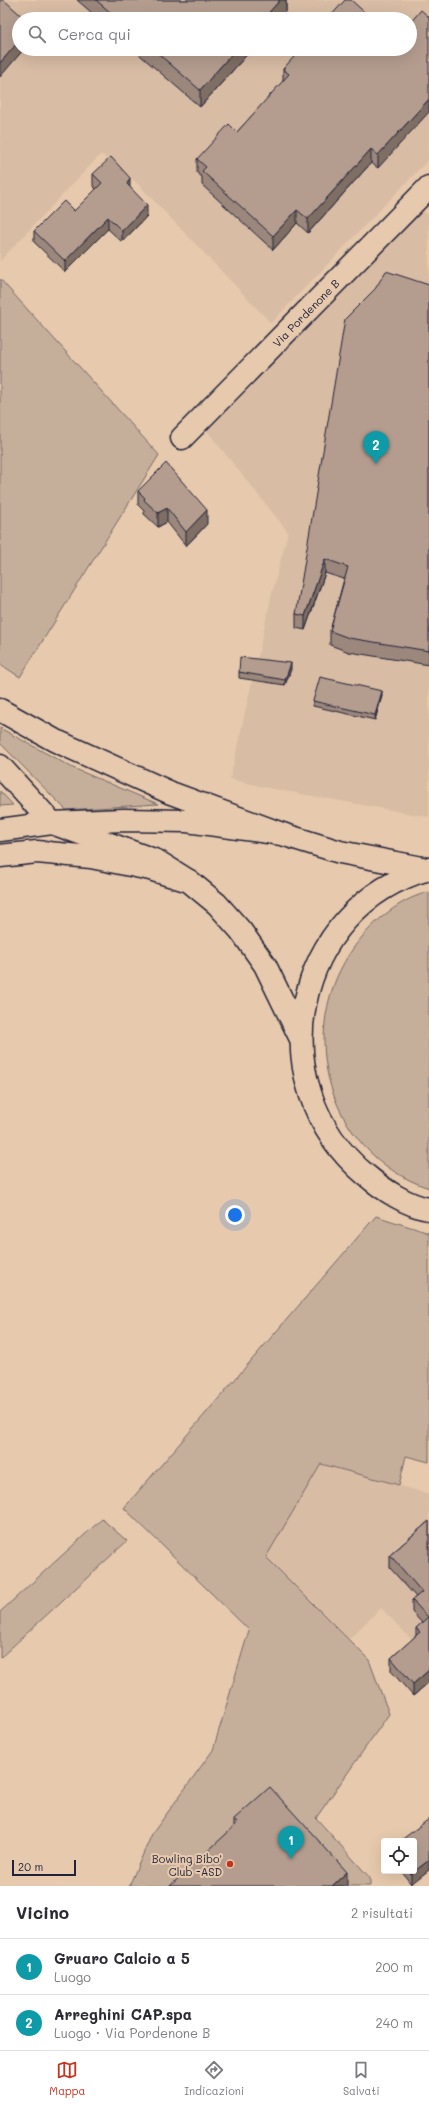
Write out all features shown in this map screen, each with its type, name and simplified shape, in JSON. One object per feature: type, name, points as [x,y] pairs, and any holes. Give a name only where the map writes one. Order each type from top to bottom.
[{"type":"main road","name":"Via Pordenone B","points":[[182,438],[429,187]]},
{"type":"main road","points":[[0,710],[54,740],[171,793],[282,834],[340,852],[428,869]]},
{"type":"main road","points":[[0,766],[52,823],[157,861],[189,881],[217,904],[241,931],[265,965],[300,1037]]},
{"type":"main road","points":[[0,830],[52,823],[123,820],[186,821],[282,834]]},
{"type":"main road","points":[[0,856],[37,852],[91,856],[150,869],[189,881]]},
{"type":"main road","points":[[428,869],[409,876],[379,892],[352,914],[330,940],[314,970],[306,997],[300,1037],[306,1082],[322,1125],[349,1161],[384,1190],[429,1210]]},
{"type":"shaded area","points":[[0,0],[429,0],[429,159],[271,323],[137,183],[101,154],[0,261]]},
{"type":"shaded area","points":[[420,208],[429,216],[429,817],[268,788],[230,779],[273,589],[288,532],[207,431],[329,307]]},
{"type":"shaded area","points":[[0,279],[159,455],[20,677],[0,664]]},
{"type":"shaded area","points":[[0,728],[73,768],[158,804],[66,810],[0,743]]},
{"type":"shaded area","points":[[0,791],[13,805],[0,806]]},
{"type":"shaded area","points":[[429,892],[429,1188],[393,1171],[364,1146],[342,1115],[329,1080],[324,1044],[328,1006],[340,970],[362,937],[376,922],[392,909],[410,899]]},
{"type":"shaded area","points":[[376,1216],[429,1233],[429,1462],[406,1456],[399,1485],[321,1464],[266,1557],[369,1660],[389,1714],[316,1818],[370,1878],[370,1886],[129,1886],[152,1834],[213,1750],[249,1630],[124,1508]]},
{"type":"shaded area","points":[[321,1464],[426,1493],[429,1496],[429,1625],[412,1640],[381,1608],[349,1639],[266,1557]]},
{"type":"shaded area","points":[[102,1519],[127,1541],[0,1658],[0,1612]]},
{"type":"building","points":[[0,0],[4,0],[17,12],[12,12],[12,49],[0,63]]},
{"type":"building","points":[[96,0],[280,0],[269,12],[110,12]]},
{"type":"building","points":[[345,0],[351,0],[364,12],[334,12]]},
{"type":"building","points":[[421,10],[429,17],[429,99],[378,155],[371,149],[308,219],[297,210],[273,236],[202,171],[206,167],[197,159],[229,124],[237,132],[289,74],[283,69],[295,56],[417,56],[417,15]]},
{"type":"building","points":[[161,56],[230,56],[200,90]]},
{"type":"building","points":[[111,157],[130,178],[127,184],[147,205],[122,231],[108,217],[65,261],[34,231],[64,201],[74,211],[102,183],[93,174]]},
{"type":"building","points":[[386,271],[429,285],[429,651],[349,638],[330,631],[348,567],[325,559],[305,616],[296,614],[345,319],[375,289]]},
{"type":"building","points":[[166,463],[207,510],[186,532],[167,508],[158,513],[144,500],[145,498],[138,491]]},
{"type":"building","points":[[240,657],[291,663],[285,680],[239,672]]},
{"type":"building","points":[[320,677],[382,691],[375,715],[313,701]]},
{"type":"building","points":[[429,1521],[429,1670],[413,1684],[391,1658],[420,1632],[416,1628],[428,1617],[412,1600],[422,1592],[390,1555]]},
{"type":"building","points":[[270,1787],[347,1872],[332,1886],[170,1886],[238,1823],[234,1819]]},
{"type":"building","points":[[429,1819],[429,1860],[417,1869],[417,1838],[404,1838]]},
{"type":"place","name":"Arreghini CAP.spa","points":[[376,464]]},
{"type":"place","name":"Gruaro Calcio a 5","points":[[291,1859]]},
{"type":"place","name":"Bowling Bibo' Club -ASD","points":[[230,1864]]}]
